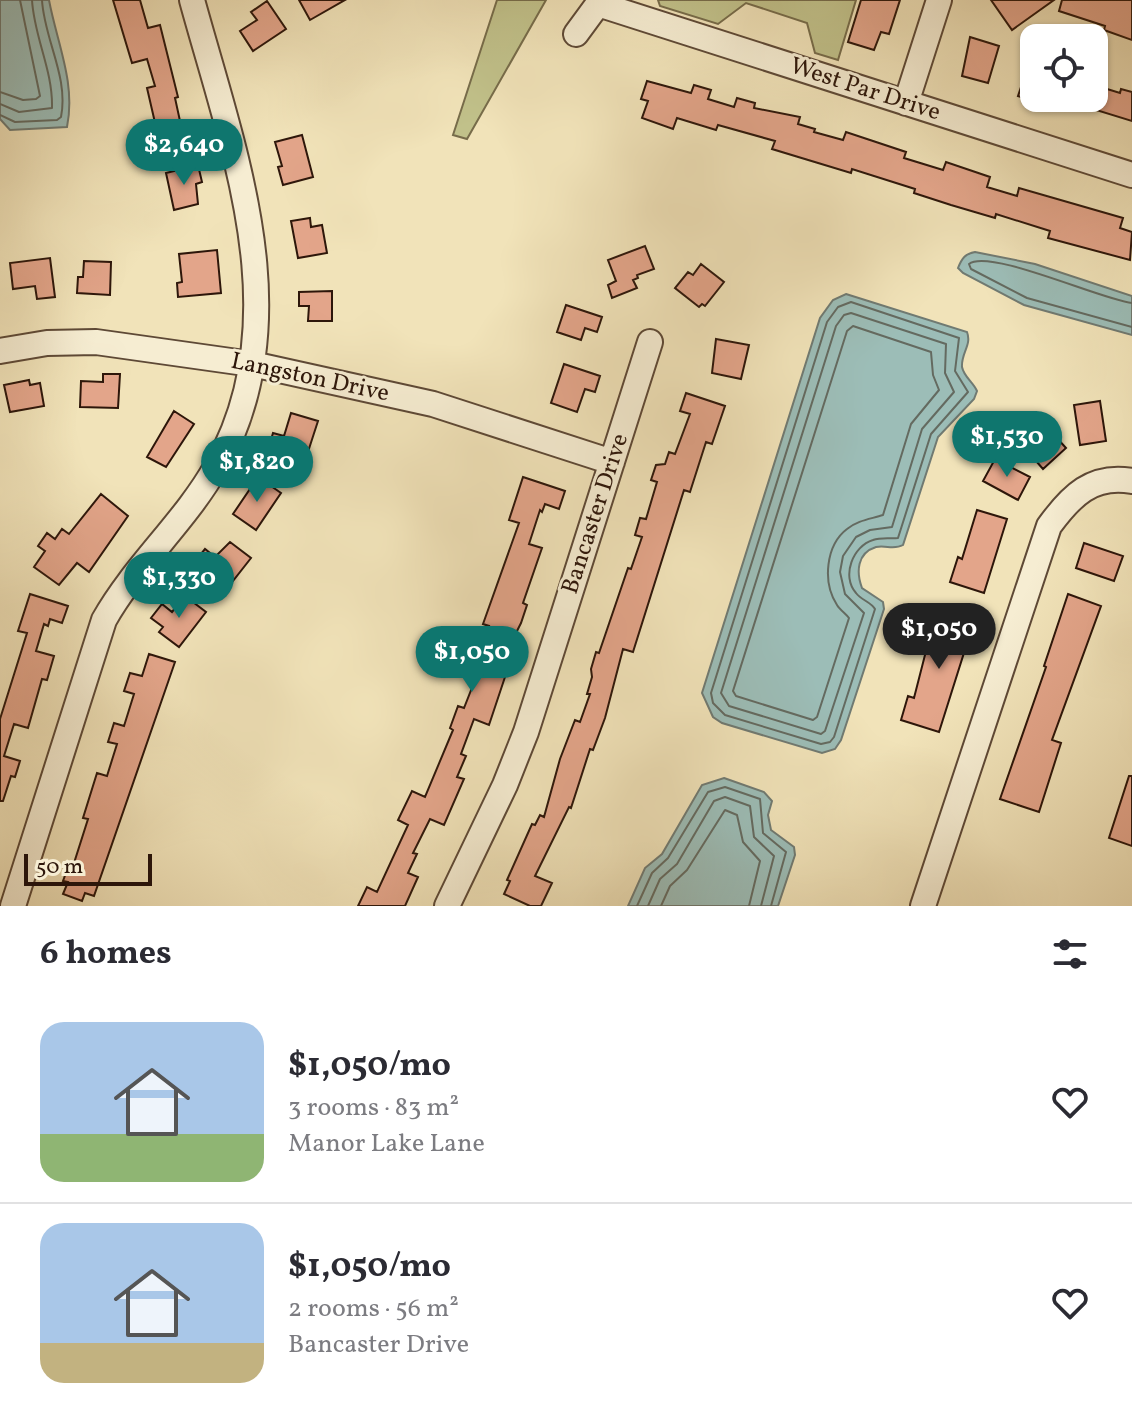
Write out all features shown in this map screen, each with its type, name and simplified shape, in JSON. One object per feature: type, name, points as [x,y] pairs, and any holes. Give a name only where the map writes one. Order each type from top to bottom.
[{"type":"street","points":[[13,906],[104,620],[118,596],[215,469],[244,394],[252,364],[258,305],[251,230],[192,0]]},
{"type":"street","points":[[906,103],[939,0]]},
{"type":"street","points":[[576,34],[600,2]]},
{"type":"street","name":"West Par Drive","points":[[600,2],[1132,175]]},
{"type":"street","name":"Langston Drive","points":[[0,351],[47,343],[96,342],[252,364],[433,404],[612,462]]},
{"type":"street","name":"Bancaster Drive","points":[[447,906],[505,785],[526,732],[650,342]]},
{"type":"street","points":[[923,906],[1049,526],[1067,500],[1085,486],[1103,481],[1132,481]]},
{"type":"green space","points":[[497,0],[546,0],[467,139],[453,135]]},
{"type":"green space","points":[[658,0],[856,0],[838,60],[815,53],[807,23],[746,3],[718,24],[660,6]]},
{"type":"water","points":[[0,0],[49,0],[67,79],[67,127],[10,130],[0,119]]},
{"type":"water","points":[[975,252],[1035,264],[1132,296],[1132,335],[1024,305],[963,273],[958,268],[961,262],[966,255]]},
{"type":"water","points":[[846,294],[967,332],[962,367],[977,391],[974,399],[938,437],[903,545],[876,547],[862,558],[859,576],[862,588],[883,602],[884,609],[841,740],[835,749],[822,753],[722,723],[713,717],[702,693],[820,318],[833,300]]},
{"type":"water","points":[[724,778],[764,792],[772,801],[768,815],[771,830],[794,847],[795,855],[778,906],[628,906],[645,868],[662,854],[702,785]]},
{"type":"building","points":[[113,0],[140,0],[148,28],[160,25],[178,97],[175,98],[180,121],[156,127],[147,88],[155,86],[147,59],[132,63]]},
{"type":"building","points":[[299,0],[345,0],[310,20]]},
{"type":"building","points":[[861,0],[900,0],[889,34],[881,32],[874,50],[848,42]]},
{"type":"building","points":[[991,0],[1054,0],[1020,24],[1012,30]]},
{"type":"building","points":[[1062,0],[1132,0],[1132,40],[1108,31],[1108,24],[1059,11]]},
{"type":"building","points":[[267,1],[286,29],[253,51],[240,31],[257,20],[251,12]]},
{"type":"building","points":[[970,37],[999,46],[988,83],[962,76]]},
{"type":"building","points":[[647,81],[691,93],[694,85],[711,90],[708,99],[734,107],[737,98],[755,103],[754,108],[800,117],[798,124],[815,129],[814,132],[843,140],[846,132],[906,152],[904,158],[943,170],[946,162],[990,177],[987,187],[1017,196],[1019,188],[1123,218],[1120,228],[1132,232],[1130,260],[1048,238],[1050,231],[996,214],[995,218],[951,205],[914,193],[915,189],[852,169],[851,173],[772,149],[775,141],[718,125],[716,130],[677,118],[673,129],[642,118],[648,101],[641,99]]},
{"type":"building","points":[[1108,89],[1132,92],[1132,121],[1103,112],[1108,112]]},
{"type":"building","points":[[302,135],[313,177],[283,185],[278,167],[282,166],[275,142]]},
{"type":"building","points":[[198,165],[202,182],[196,184],[198,204],[174,210],[166,173]]},
{"type":"building","points":[[310,218],[311,227],[322,225],[327,253],[298,258],[291,221]]},
{"type":"building","points":[[645,246],[654,269],[637,275],[638,278],[633,280],[637,288],[612,298],[608,285],[616,281],[608,260]]},
{"type":"building","points":[[217,250],[221,293],[178,297],[177,283],[182,282],[179,254]]},
{"type":"building","points":[[50,258],[55,297],[37,299],[35,286],[13,289],[10,263]]},
{"type":"building","points":[[84,261],[111,262],[110,295],[77,293],[78,277],[83,277]]},
{"type":"building","points":[[701,264],[724,282],[705,306],[702,304],[699,307],[675,288],[688,272],[693,275]]},
{"type":"building","points":[[332,291],[332,321],[308,321],[309,306],[299,306],[299,292]]},
{"type":"building","points":[[566,305],[602,317],[597,332],[585,328],[581,340],[557,332]]},
{"type":"building","points":[[716,339],[749,345],[741,379],[712,373]]},
{"type":"building","points":[[564,364],[600,376],[595,392],[585,389],[577,412],[551,403]]},
{"type":"building","points":[[103,374],[120,374],[118,408],[80,407],[81,381],[103,382]]},
{"type":"building","points":[[29,380],[30,385],[40,383],[44,406],[10,412],[4,385]]},
{"type":"building","points":[[686,393],[725,406],[712,444],[706,442],[690,492],[684,490],[633,652],[623,649],[605,718],[593,750],[590,749],[571,808],[535,876],[552,883],[541,906],[530,906],[504,894],[510,881],[507,880],[532,824],[535,825],[540,815],[544,817],[560,759],[575,720],[580,722],[590,694],[587,694],[596,652],[599,653],[642,537],[635,535],[640,518],[646,519],[657,482],[651,480],[656,465],[665,464],[669,452],[675,454],[690,414],[680,411]]},
{"type":"building","points":[[1100,401],[1106,441],[1080,445],[1074,405]]},
{"type":"building","points":[[174,411],[194,424],[166,467],[147,457]]},
{"type":"building","points":[[291,413],[318,421],[305,461],[268,450],[273,433],[284,436]]},
{"type":"building","points":[[1046,426],[1066,448],[1043,469],[1023,446]]},
{"type":"building","points":[[995,459],[1030,477],[1018,500],[983,481]]},
{"type":"building","points":[[258,477],[281,493],[256,530],[233,514]]},
{"type":"building","points":[[523,477],[565,491],[559,509],[545,504],[542,512],[540,510],[529,544],[542,548],[523,603],[527,605],[521,623],[516,633],[509,633],[496,671],[506,674],[489,725],[474,719],[461,754],[466,756],[457,777],[464,779],[444,825],[430,819],[413,853],[417,854],[408,873],[418,877],[405,906],[358,906],[367,887],[377,892],[408,825],[398,820],[412,791],[425,797],[453,730],[450,728],[458,706],[464,708],[475,680],[470,679],[489,626],[483,624],[519,523],[509,520]]},
{"type":"building","points":[[101,494],[128,516],[89,572],[77,563],[59,585],[34,567],[45,551],[38,546],[47,533],[55,539],[62,529],[69,534]]},
{"type":"building","points":[[977,510],[1007,519],[984,593],[950,582],[958,557],[962,559]]},
{"type":"building","points":[[230,542],[251,558],[225,591],[192,565],[205,549],[215,557]]},
{"type":"building","points":[[1084,543],[1123,556],[1114,581],[1076,568]]},
{"type":"building","points":[[30,594],[68,606],[62,623],[50,619],[48,626],[44,624],[36,651],[54,656],[47,680],[42,679],[28,728],[14,724],[4,756],[20,761],[15,777],[11,776],[3,801],[0,801],[0,719],[27,633],[18,631]]},
{"type":"building","points":[[1068,594],[1101,606],[1052,740],[1061,743],[1039,812],[1000,799]]},
{"type":"building","points":[[185,596],[206,612],[179,647],[159,632],[163,627],[151,618],[162,604],[172,612]]},
{"type":"building","points":[[937,608],[974,621],[939,732],[901,720],[908,696],[914,698]]},
{"type":"building","points":[[149,654],[175,662],[94,896],[85,893],[82,901],[63,894],[68,882],[63,881],[70,862],[74,863],[88,819],[83,818],[97,773],[107,776],[117,744],[108,742],[114,723],[124,726],[134,694],[124,691],[130,673],[142,676]]},
{"type":"building","points":[[1129,776],[1132,776],[1132,846],[1109,838]]}]
